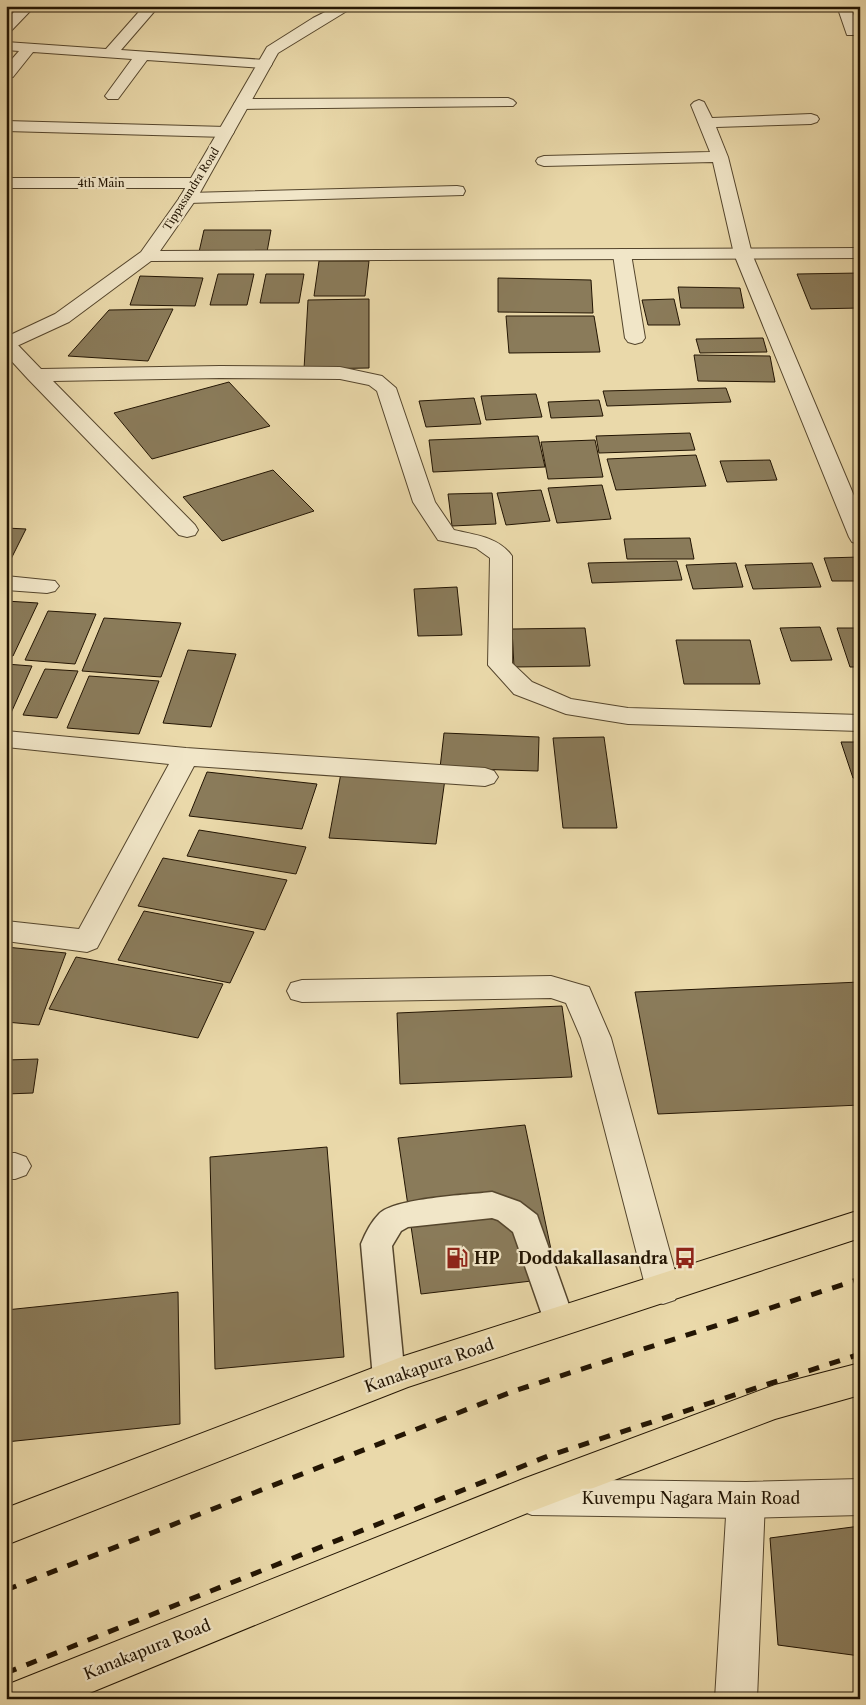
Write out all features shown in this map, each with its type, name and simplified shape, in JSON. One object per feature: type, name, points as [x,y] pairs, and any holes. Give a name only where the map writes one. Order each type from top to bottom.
[{"type":"highway","name":"Kanakapura Road","points":[[6,1527],[389,1378],[860,1224]]},
{"type":"highway","name":"Kanakapura Road","points":[[24,1699],[523,1497],[775,1402],[860,1379]]},
{"type":"street","points":[[6,28],[28,6]]},
{"type":"street","points":[[110,53],[152,6]]},
{"type":"street","name":"Tippasandra Road","points":[[6,345],[62,318],[147,256],[192,191],[272,50],[318,20],[348,6]]},
{"type":"street","points":[[844,6],[852,32]]},
{"type":"street","points":[[6,46],[265,64]]},
{"type":"street","points":[[8,74],[30,47]]},
{"type":"street","points":[[113,96],[143,55]]},
{"type":"street","points":[[242,104],[508,103]]},
{"type":"street","points":[[699,105],[720,158],[743,254],[860,537]]},
{"type":"street","points":[[706,122],[811,119]]},
{"type":"street","points":[[6,126],[226,132]]},
{"type":"street","points":[[544,161],[720,158]]},
{"type":"street","name":"4th Main","points":[[6,183],[192,191],[457,191]]},
{"type":"street","points":[[147,256],[860,253]]},
{"type":"street","points":[[622,254],[635,338]]},
{"type":"street","points":[[6,345],[187,530]]},
{"type":"street","points":[[36,375],[220,372],[340,373],[375,380],[386,388],[424,502],[446,535],[482,543],[501,556],[500,666],[523,688],[566,706],[628,716],[860,723]]},
{"type":"street","points":[[6,583],[47,586]]},
{"type":"street","points":[[6,739],[186,757],[485,777]]},
{"type":"street","points":[[6,931],[87,940],[186,757]]},
{"type":"street","points":[[302,991],[551,987],[578,995],[596,1038],[663,1288]]},
{"type":"street","name":"Kuvempu Nagara Main Road","points":[[523,1497],[746,1500],[860,1497]]},
{"type":"street","points":[[736,1699],[746,1500]]},
{"type":"lane","points":[[389,1378],[376,1244],[390,1222],[404,1215],[492,1205],[509,1211],[526,1224],[558,1322]]},
{"type":"building","points":[[204,230],[271,230],[267,252],[199,252]]},
{"type":"building","points":[[319,261],[369,261],[365,296],[314,296]]},
{"type":"building","points":[[860,273],[860,308],[811,309],[797,274]]},
{"type":"building","points":[[218,274],[254,274],[247,305],[210,305]]},
{"type":"building","points":[[266,274],[304,274],[299,303],[260,303]]},
{"type":"building","points":[[140,276],[203,278],[195,306],[130,305]]},
{"type":"building","points":[[498,278],[591,280],[593,313],[498,312]]},
{"type":"building","points":[[678,287],[740,288],[744,308],[681,308]]},
{"type":"building","points":[[369,299],[369,368],[304,369],[308,300]]},
{"type":"building","points":[[674,299],[680,325],[648,325],[642,300]]},
{"type":"building","points":[[173,309],[148,361],[68,356],[109,310]]},
{"type":"building","points":[[506,316],[594,316],[600,352],[509,353]]},
{"type":"building","points":[[763,338],[767,352],[700,353],[696,339]]},
{"type":"building","points":[[694,355],[770,356],[775,382],[698,381]]},
{"type":"building","points":[[229,382],[270,426],[152,459],[114,413]]},
{"type":"building","points":[[726,388],[731,402],[607,406],[603,391]]},
{"type":"building","points":[[536,394],[542,417],[486,420],[481,396]]},
{"type":"building","points":[[474,398],[481,424],[426,427],[419,401]]},
{"type":"building","points":[[599,400],[603,416],[551,418],[548,402]]},
{"type":"building","points":[[690,433],[695,450],[599,453],[596,436]]},
{"type":"building","points":[[538,436],[545,467],[433,472],[429,440]]},
{"type":"building","points":[[595,440],[603,477],[548,479],[541,442]]},
{"type":"building","points":[[696,455],[706,486],[616,490],[607,459]]},
{"type":"building","points":[[770,460],[777,480],[727,482],[720,461]]},
{"type":"building","points":[[273,470],[314,511],[222,541],[183,497]]},
{"type":"building","points":[[602,485],[611,519],[557,523],[548,488]]},
{"type":"building","points":[[541,490],[550,521],[506,525],[497,493]]},
{"type":"building","points":[[492,493],[496,524],[452,526],[448,494]]},
{"type":"building","points":[[6,528],[26,529],[7,567],[6,566]]},
{"type":"building","points":[[690,538],[694,559],[627,559],[624,539]]},
{"type":"building","points":[[860,557],[860,581],[832,581],[824,558]]},
{"type":"building","points":[[677,561],[682,580],[592,583],[588,563]]},
{"type":"building","points":[[736,563],[743,587],[693,589],[686,565]]},
{"type":"building","points":[[812,563],[821,587],[753,589],[745,565]]},
{"type":"building","points":[[457,587],[462,635],[418,636],[414,589]]},
{"type":"building","points":[[6,601],[38,603],[13,656],[6,655]]},
{"type":"building","points":[[48,611],[96,614],[75,664],[25,660]]},
{"type":"building","points":[[104,618],[181,623],[161,677],[82,671]]},
{"type":"building","points":[[820,627],[832,660],[791,661],[780,628]]},
{"type":"building","points":[[585,628],[590,666],[514,667],[512,629]]},
{"type":"building","points":[[837,628],[860,628],[860,667],[850,667]]},
{"type":"building","points":[[676,640],[750,640],[760,684],[684,684]]},
{"type":"building","points":[[188,650],[236,654],[211,727],[163,723]]},
{"type":"building","points":[[6,664],[32,666],[11,713],[6,713]]},
{"type":"building","points":[[45,669],[78,671],[57,718],[23,715]]},
{"type":"building","points":[[89,676],[159,681],[139,734],[67,728]]},
{"type":"building","points":[[444,733],[539,737],[538,771],[440,768]]},
{"type":"building","points":[[604,737],[617,828],[563,828],[553,738]]},
{"type":"building","points":[[841,742],[860,742],[860,778],[853,778]]},
{"type":"building","points":[[207,772],[317,784],[302,829],[189,816]]},
{"type":"building","points":[[341,773],[445,779],[436,844],[329,838]]},
{"type":"building","points":[[199,830],[306,847],[296,874],[187,856]]},
{"type":"building","points":[[163,858],[287,880],[265,930],[138,906]]},
{"type":"building","points":[[144,911],[254,932],[230,983],[118,960]]},
{"type":"building","points":[[6,947],[66,953],[39,1025],[6,1022]]},
{"type":"building","points":[[76,957],[223,984],[198,1038],[49,1009]]},
{"type":"building","points":[[860,982],[860,1105],[658,1114],[635,992]]},
{"type":"building","points":[[562,1006],[572,1077],[400,1084],[397,1013]]},
{"type":"building","points":[[38,1059],[33,1093],[6,1094],[6,1060]]},
{"type":"building","points":[[525,1125],[557,1278],[421,1294],[398,1138]]},
{"type":"building","points":[[327,1147],[344,1357],[215,1369],[210,1157]]},
{"type":"building","points":[[178,1292],[180,1424],[6,1442],[6,1310]]},
{"type":"building","points":[[860,1526],[860,1656],[778,1645],[770,1538]]},
{"type":"railway","points":[[6,1590],[514,1391],[860,1279]]},
{"type":"railway","points":[[6,1673],[548,1456],[860,1354]]},
{"type":"place","name":"HP","points":[[457,1258]]},
{"type":"place","name":"Doddakallasandra","points":[[685,1258]]}]
